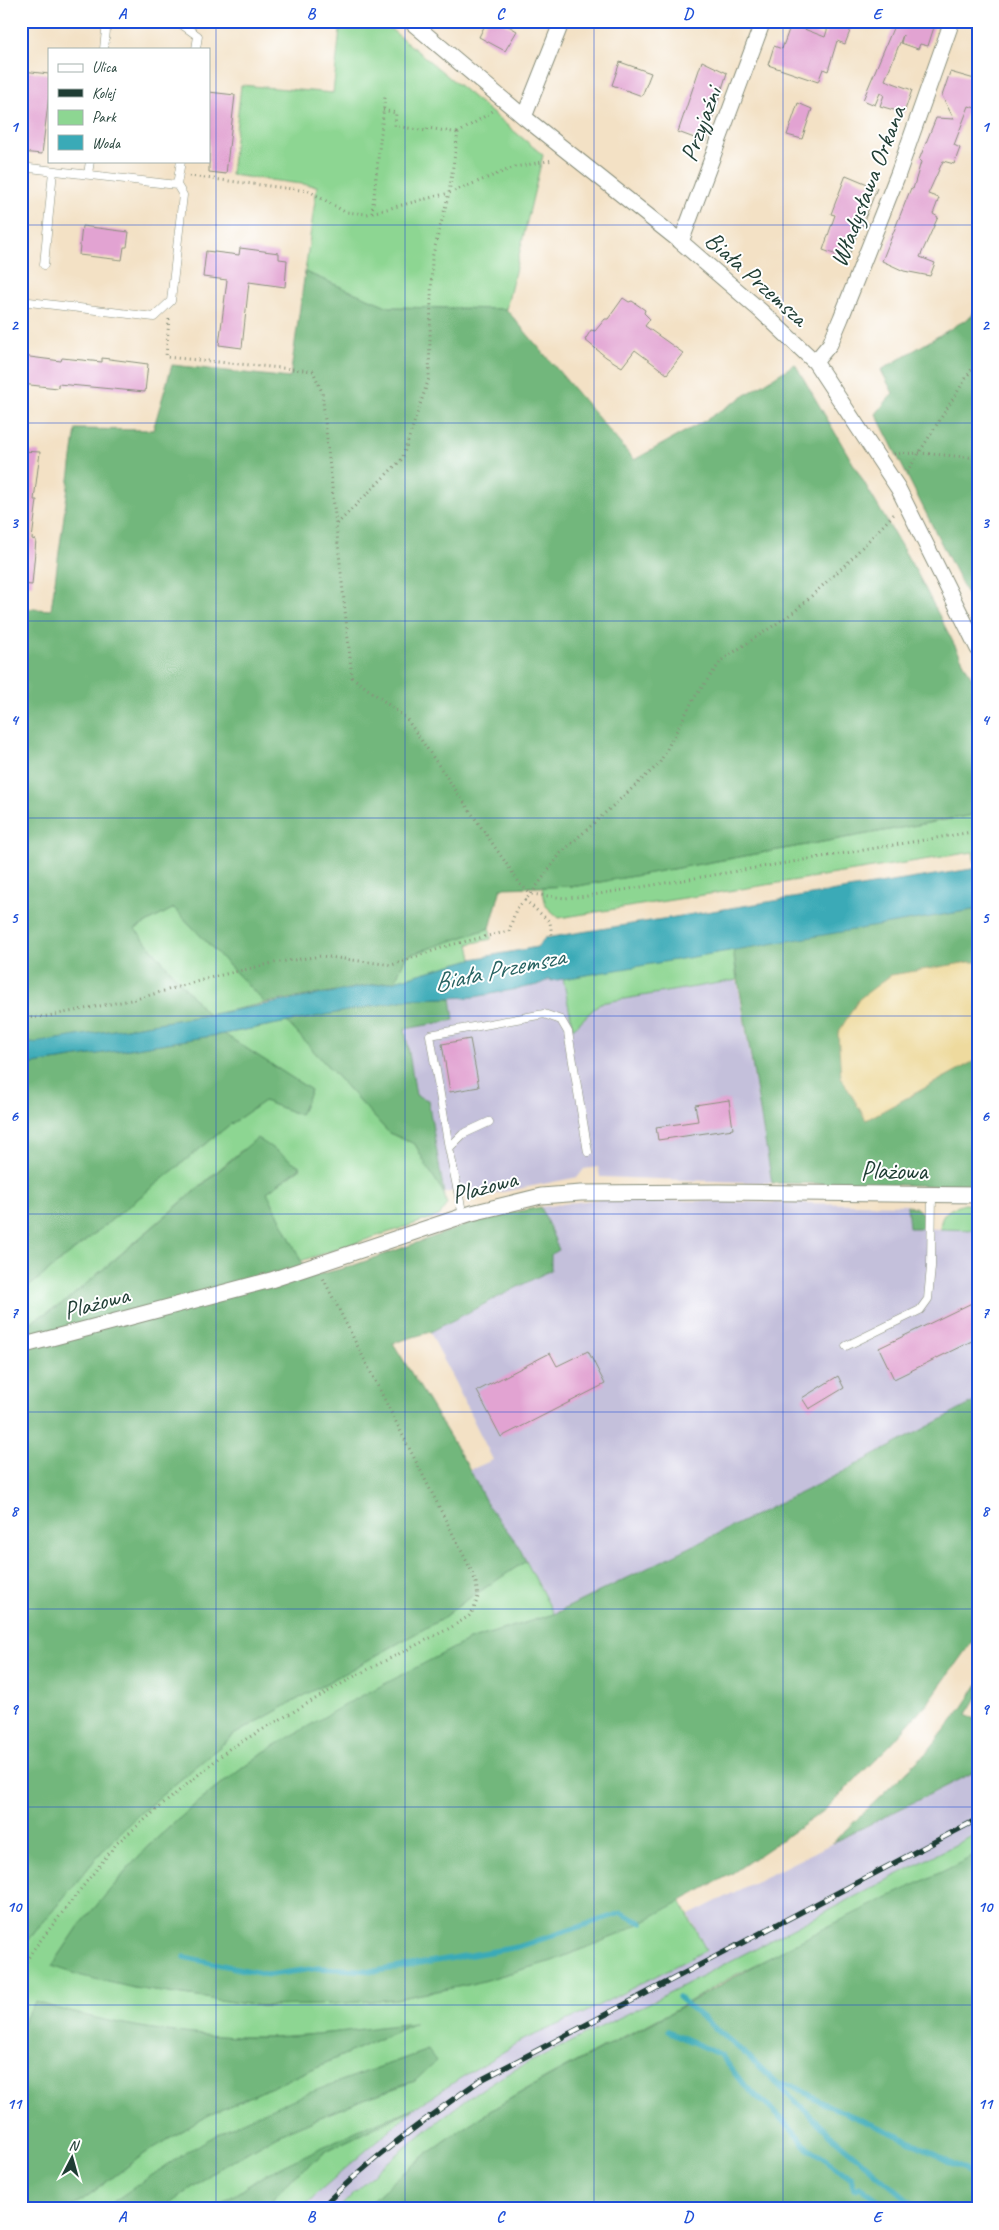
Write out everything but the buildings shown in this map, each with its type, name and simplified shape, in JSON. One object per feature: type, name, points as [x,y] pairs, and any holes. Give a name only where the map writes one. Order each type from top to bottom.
[{"type":"street","name":"Biała Przemsza","points":[[410,21],[524,117],[681,242],[761,311],[815,362],[898,488],[978,649]]},
{"type":"street","points":[[524,117],[562,21]]},
{"type":"street","name":"Przyjaźni","points":[[681,242],[763,21]]},
{"type":"street","name":"Władysława Orkana","points":[[815,362],[830,344],[842,318],[898,174],[952,21]]},
{"type":"street","name":"Plażowa","points":[[21,1346],[271,1280],[463,1216],[541,1196],[581,1193],[978,1195]]},
{"type":"lane","points":[[104,48],[107,21]]},
{"type":"lane","points":[[177,21],[198,36],[196,48]]},
{"type":"lane","points":[[88,174],[90,162]]},
{"type":"lane","points":[[21,301],[154,317],[171,301],[183,195],[178,185],[180,162]]},
{"type":"lane","points":[[21,167],[178,185]]},
{"type":"lane","points":[[44,265],[53,170]]},
{"type":"lane","points":[[463,1216],[430,1035],[544,1014],[561,1020],[568,1032],[588,1152]]},
{"type":"lane","points":[[450,1148],[463,1134],[489,1122]]},
{"type":"lane","points":[[846,1346],[920,1310],[928,1299],[931,1267],[932,1194]]},
{"type":"path","points":[[372,213],[385,96]]},
{"type":"path","points":[[383,110],[396,113],[395,126],[399,128],[427,131],[428,128],[458,133],[495,109],[487,103]]},
{"type":"path","points":[[336,524],[402,459],[429,378],[432,258],[449,193],[458,133]]},
{"type":"path","points":[[179,175],[309,191],[345,212],[372,213],[449,193],[515,167],[556,159],[549,153]]},
{"type":"path","points":[[171,301],[166,356],[313,371],[322,392],[352,677],[406,718],[521,885],[531,894],[565,898],[587,896],[849,852],[959,836],[978,831]]},
{"type":"path","points":[[898,488],[978,359]]},
{"type":"path","points":[[876,455],[920,453],[978,458]]},
{"type":"path","points":[[21,1019],[48,1016],[136,999],[213,976],[273,963],[321,956],[392,965],[450,945],[509,931],[516,909],[531,894],[561,853],[659,764],[694,698],[722,660],[794,612],[846,564],[905,502]]},
{"type":"path","points":[[525,900],[550,922],[552,936]]},
{"type":"path","points":[[21,1970],[33,1950],[117,1843],[230,1749],[355,1676],[450,1628],[469,1616],[474,1609],[478,1597],[472,1572],[316,1264]]},
{"type":"shaded area","points":[[563,978],[573,1029],[600,1003],[737,980],[772,1183],[600,1177],[598,1167],[584,1169],[578,1177],[477,1197],[465,1189],[444,1193],[428,1100],[416,1095],[405,1029],[454,1020],[451,998],[475,997],[538,985],[550,979],[551,981]]},
{"type":"shaded area","points":[[599,1199],[907,1205],[910,1228],[978,1230],[978,1400],[837,1475],[554,1614],[517,1543],[488,1506],[470,1470],[493,1460],[430,1332],[551,1270],[551,1254],[559,1250],[541,1207]]},
{"type":"shaded area","points":[[978,1770],[978,1833],[653,2001],[502,2076],[464,2101],[429,2128],[370,2177],[338,2209],[303,2209],[316,2194],[415,2108],[459,2079],[521,2041],[584,2013],[706,1950],[689,1915]]},
{"type":"green space","points":[[341,21],[381,21],[543,155],[506,309],[389,307],[305,272],[317,186],[231,175],[241,85],[333,93]]},
{"type":"green space","points":[[305,272],[389,307],[506,309],[634,460],[706,420],[795,364],[917,573],[978,690],[978,814],[578,886],[501,888],[490,928],[406,956],[395,981],[265,1003],[174,908],[135,929],[208,1015],[21,1045],[21,608],[51,610],[76,429],[153,430],[172,365],[290,378]]},
{"type":"green space","points":[[978,302],[978,616],[876,414],[893,393],[881,370],[972,316]]},
{"type":"green space","points":[[978,814],[978,868],[976,869],[973,852],[559,918],[546,906],[542,887],[578,886]]},
{"type":"green space","points":[[174,908],[265,1003],[208,1015],[135,929]]},
{"type":"green space","points":[[978,909],[978,962],[891,975],[866,1120],[978,1059],[978,1186],[772,1183],[733,949]]},
{"type":"green space","points":[[490,928],[491,939],[469,944],[472,959],[395,981],[406,956]]},
{"type":"green space","points":[[733,949],[737,980],[600,1003],[573,1029],[563,978]]},
{"type":"green space","points":[[451,998],[454,1020],[405,1029],[416,1095],[428,1100],[444,1193],[415,1144],[389,1133],[287,1022],[411,999]]},
{"type":"green space","points":[[287,1022],[389,1133],[415,1144],[437,1181],[447,1204],[439,1216],[301,1261],[267,1192],[301,1168],[243,1149],[65,1302],[21,1328],[21,1293],[228,1126],[264,1101],[300,1115],[311,1090],[224,1034]]},
{"type":"green space","points":[[224,1034],[311,1090],[300,1115],[264,1101],[228,1126],[21,1293],[21,1066]]},
{"type":"green space","points":[[257,1138],[301,1167],[267,1192],[309,1277],[349,1267],[489,1217],[541,1207],[559,1250],[551,1254],[551,1270],[430,1332],[393,1343],[470,1470],[488,1506],[517,1543],[526,1561],[465,1601],[440,1620],[235,1734],[137,1816],[103,1850],[21,1949],[21,1328],[65,1302]]},
{"type":"green space","points":[[964,1204],[978,1205],[978,1230],[940,1229],[944,1215]]},
{"type":"green space","points":[[907,1206],[915,1207],[923,1214],[924,1228],[909,1228]]},
{"type":"green space","points":[[978,1400],[978,1633],[930,1700],[890,1745],[825,1810],[731,1874],[620,1934],[552,1961],[472,1984],[396,1999],[317,2005],[261,2006],[134,1988],[82,1976],[52,1966],[79,1926],[146,1848],[199,1801],[264,1752],[346,1704],[469,1640],[554,1614],[837,1475]]},
{"type":"green space","points":[[526,1561],[554,1614],[469,1640],[264,1752],[199,1801],[146,1848],[79,1926],[52,1966],[134,1988],[261,2006],[317,2005],[396,1999],[472,1984],[552,1961],[620,1934],[680,1900],[706,1950],[584,2013],[521,2041],[459,2079],[415,2108],[316,2194],[303,2209],[265,2209],[288,2182],[328,2150],[408,2111],[266,2174],[213,2209],[162,2209],[215,2171],[277,2135],[364,2099],[415,2081],[428,2050],[328,2086],[237,2124],[171,2163],[103,2209],[70,2209],[147,2152],[209,2115],[413,2024],[285,2036],[216,2036],[137,2027],[85,2016],[35,2002],[21,2026],[21,1949],[103,1850],[137,1816],[235,1734],[440,1620],[465,1601]]},
{"type":"green space","points":[[978,1684],[978,1696],[967,1714],[978,1721],[978,1770],[832,1843],[928,1751],[963,1707]]},
{"type":"green space","points":[[978,1833],[978,1854],[737,1974],[671,2012],[535,2084],[498,2106],[428,2153],[364,2209],[338,2209],[370,2177],[429,2128],[464,2101],[502,2076],[653,2001]]},
{"type":"green space","points":[[978,1854],[978,2209],[364,2209],[395,2180],[429,2153],[464,2128],[538,2083],[812,1935]]},
{"type":"green space","points":[[35,2002],[85,2016],[136,2026],[215,2036],[284,2036],[415,2023],[209,2115],[147,2152],[70,2209],[21,2209],[21,2026]]},
{"type":"green space","points":[[428,2050],[436,2061],[415,2081],[364,2099],[277,2135],[215,2171],[162,2209],[103,2209],[186,2153],[237,2124],[308,2093]]},
{"type":"green space","points":[[415,2108],[328,2150],[288,2182],[265,2209],[213,2209],[266,2174],[358,2130]]},
{"type":"sand","points":[[978,962],[978,1059],[866,1120],[841,1077],[838,1033],[859,999],[891,975]]},
{"type":"water","points":[[978,868],[978,909],[551,981],[550,979],[538,985],[475,997],[411,999],[224,1034],[21,1066],[21,1045],[208,1015],[395,981],[472,959],[537,947],[545,938]]},
{"type":"waterway","points":[[184,1957],[269,1975],[319,1968],[377,1971],[518,1947],[621,1913],[642,1923]]},
{"type":"waterway","points":[[678,1997],[749,2057],[834,2138],[918,2209]]},
{"type":"waterway","points":[[668,2031],[721,2055],[743,2084],[783,2120],[804,2144],[851,2178],[854,2189],[861,2187],[890,2209]]},
{"type":"waterway","points":[[777,2084],[792,2085],[829,2106],[908,2140],[978,2177]]},
{"type":"railway","points":[[320,2209],[396,2142],[479,2081],[978,1819]]}]
